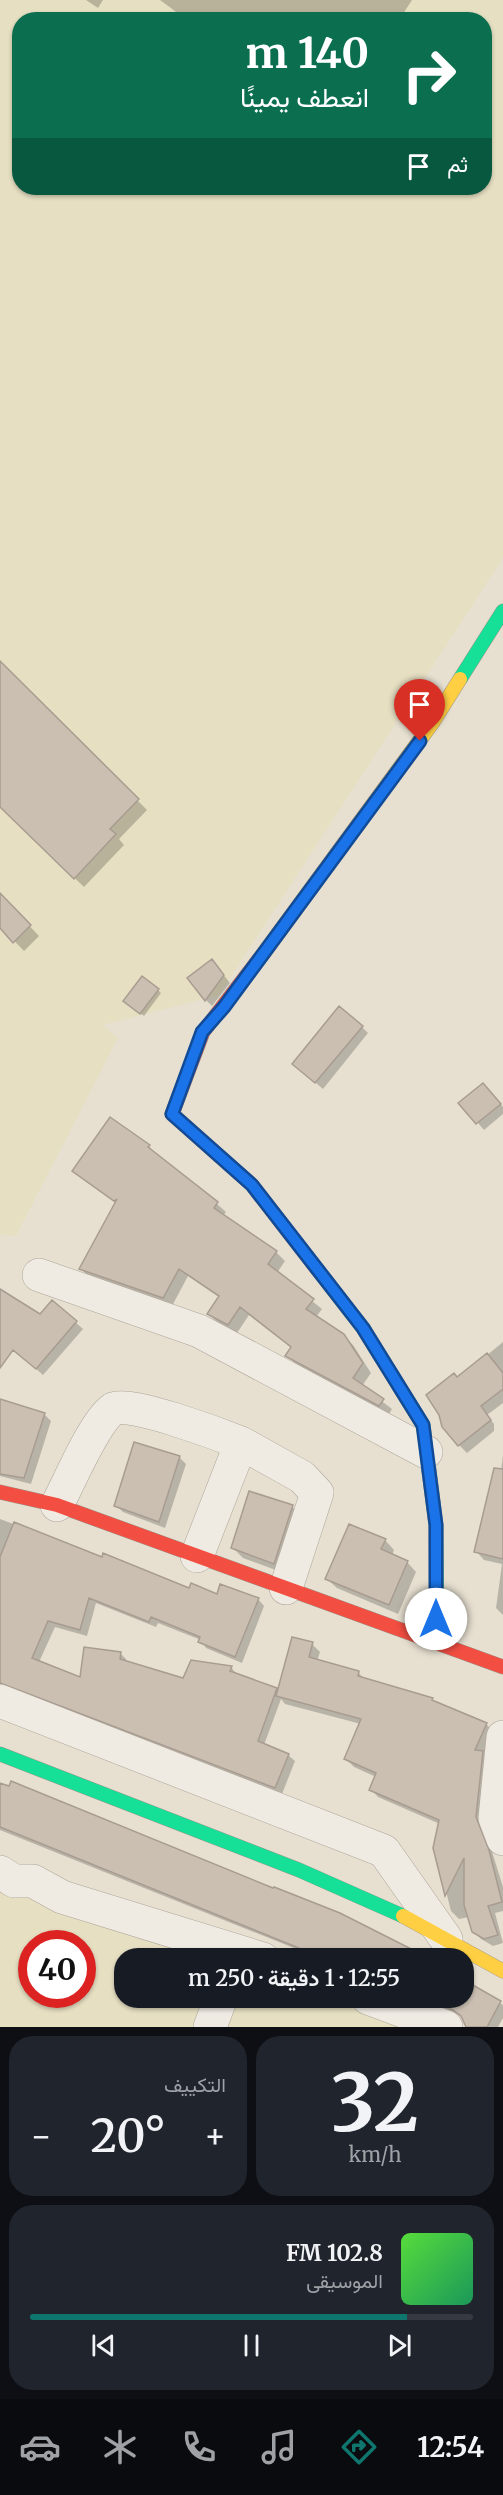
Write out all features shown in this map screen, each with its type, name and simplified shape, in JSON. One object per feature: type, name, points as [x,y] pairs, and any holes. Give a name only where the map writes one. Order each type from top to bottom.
[{"type":"street","points":[[436,1643],[436,1525],[423,1425],[363,1328],[252,1185],[172,1114],[202,1032],[224,1007],[434,722],[503,611]]},
{"type":"street","points":[[39,1275],[199,1331],[426,1452]]},
{"type":"street","points":[[57,1505],[100,1422],[113,1409],[122,1406],[216,1433],[241,1443],[302,1477],[317,1493],[286,1588]]},
{"type":"street","points":[[197,1556],[241,1443]]},
{"type":"street","points":[[0,1492],[57,1505],[503,1667]]},
{"type":"street","points":[[0,1701],[384,1851],[446,1939]]},
{"type":"street","points":[[503,1737],[495,1818],[503,1839]]},
{"type":"street","points":[[0,1754],[299,1870],[415,1921],[503,1971]]},
{"type":"street","points":[[0,1872],[14,1881],[33,1881],[62,1897],[221,1948]]},
{"type":"street","points":[[210,2027],[217,2008]]},
{"type":"street","points":[[395,2008],[446,2027]]},
{"type":"shaded area","points":[[0,0],[503,0],[503,558],[219,995],[103,1025],[118,1038],[16,1236],[0,1235]]},
{"type":"shaded area","points":[[0,1868],[218,1948],[114,1948],[114,2008],[381,2008],[433,2027],[0,2027]]},
{"type":"building","points":[[0,661],[139,799],[110,829],[116,834],[74,879],[0,807]]},
{"type":"building","points":[[0,893],[31,925],[13,943],[0,928]]},
{"type":"building","points":[[212,959],[224,975],[205,1001],[187,978]]},
{"type":"building","points":[[142,976],[159,989],[140,1014],[123,1001]]},
{"type":"building","points":[[339,1006],[363,1026],[315,1083],[292,1064]]},
{"type":"building","points":[[483,1083],[501,1104],[476,1124],[458,1103]]},
{"type":"building","points":[[110,1117],[150,1145],[148,1147],[218,1202],[214,1208],[277,1251],[268,1264],[314,1299],[306,1309],[344,1334],[363,1363],[353,1378],[384,1399],[379,1406],[285,1356],[291,1347],[240,1307],[228,1325],[207,1314],[219,1296],[179,1269],[163,1298],[79,1269],[117,1199],[114,1201],[72,1171]]},
{"type":"building","points":[[0,1289],[40,1314],[52,1300],[77,1321],[36,1369],[13,1350],[0,1368]]},
{"type":"building","points":[[487,1353],[503,1373],[503,1389],[481,1406],[491,1420],[458,1446],[442,1427],[439,1415],[426,1395],[454,1373],[457,1377]]},
{"type":"building","points":[[0,1399],[45,1413],[24,1478],[0,1474]]},
{"type":"building","points":[[134,1442],[180,1456],[159,1522],[114,1506]]},
{"type":"building","points":[[494,1468],[503,1469],[503,1559],[474,1552]]},
{"type":"building","points":[[249,1491],[293,1505],[274,1564],[231,1548]]},
{"type":"building","points":[[14,1522],[102,1557],[103,1553],[189,1588],[191,1583],[217,1594],[220,1584],[259,1598],[235,1657],[198,1642],[200,1637],[151,1617],[149,1622],[89,1598],[80,1630],[48,1621],[32,1658],[80,1677],[84,1647],[121,1652],[120,1659],[183,1678],[191,1660],[232,1666],[230,1671],[277,1688],[258,1741],[289,1754],[275,1788],[0,1683],[0,1557]]},
{"type":"building","points":[[349,1524],[386,1539],[381,1549],[408,1561],[389,1605],[325,1579]]},
{"type":"building","points":[[292,1637],[313,1642],[309,1657],[359,1671],[358,1676],[433,1698],[432,1700],[487,1723],[475,1750],[483,1751],[476,1817],[489,1850],[502,1902],[488,1906],[498,1935],[484,1939],[472,1932],[464,1905],[464,1858],[445,1896],[433,1848],[439,1820],[369,1790],[376,1773],[344,1759],[361,1719],[276,1696]]},
{"type":"building","points":[[11,1781],[340,1913],[409,1948],[299,1948],[0,1827],[0,1783],[9,1786]]},
{"type":"building","points":[[474,1986],[501,2001],[487,2027],[466,2027],[461,2016],[448,2008],[474,2008]]},
{"type":"traffic: fast","points":[[460,679],[503,611]]},
{"type":"traffic: fast","points":[[317,1269],[363,1328],[423,1425],[436,1525],[437,1643]]},
{"type":"traffic: fast","points":[[0,1754],[299,1870],[403,1916]]},
{"type":"traffic: slow","points":[[263,954],[433,722],[460,679]]},
{"type":"traffic: slow","points":[[403,1916],[503,1971]]},
{"type":"traffic: jam","points":[[263,954],[203,1032],[172,1114],[252,1185],[317,1269]]},
{"type":"traffic: jam","points":[[0,1492],[57,1505],[503,1667]]},
{"type":"route","points":[[420,741],[224,1007],[202,1032],[172,1114],[252,1185],[363,1328],[423,1425],[436,1525],[436,1619]]}]
